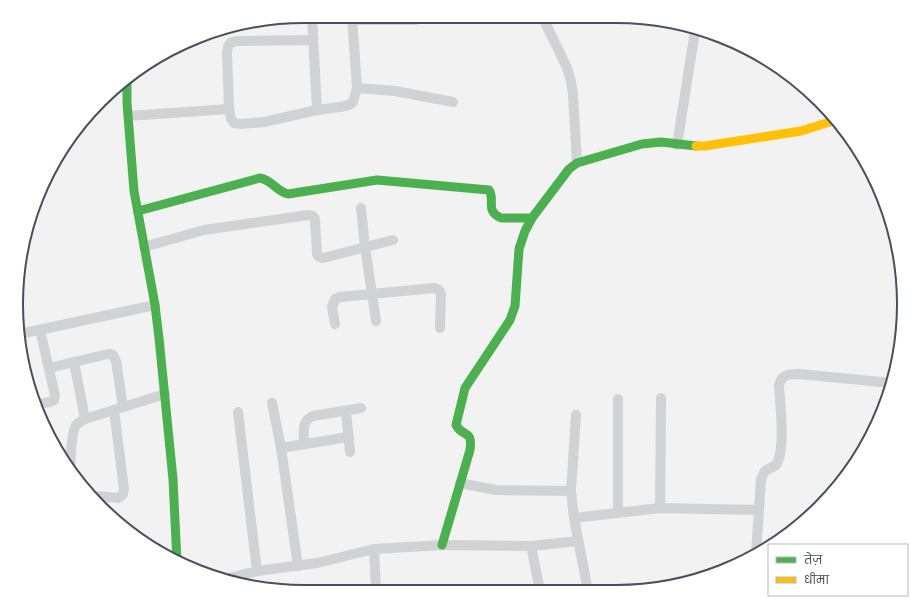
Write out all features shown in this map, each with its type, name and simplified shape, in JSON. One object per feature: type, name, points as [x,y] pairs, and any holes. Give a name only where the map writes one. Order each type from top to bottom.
[{"type":"street","points":[[312,23],[317,110]]},
{"type":"street","points":[[312,40],[231,42],[228,46],[227,52],[229,109],[231,119],[234,123],[241,124],[264,122],[317,110],[349,105],[353,102],[357,88],[352,23]]},
{"type":"street","points":[[545,23],[567,68],[571,81],[577,163]]},
{"type":"street","points":[[677,145],[695,35]]},
{"type":"street","points":[[125,88],[133,186],[155,306],[173,479],[177,554]]},
{"type":"street","points":[[357,88],[395,91],[453,102]]},
{"type":"street","points":[[128,116],[229,109]]},
{"type":"street","points":[[442,545],[470,450],[471,442],[469,436],[458,429],[456,425],[465,388],[510,320],[515,306],[520,249],[525,231],[532,218],[570,169],[577,163],[642,144],[661,142],[677,145],[705,146],[801,131],[830,122]]},
{"type":"street","points":[[138,211],[260,178],[270,181],[282,193],[288,194],[377,180],[489,190],[491,193],[490,206],[497,217],[532,218]]},
{"type":"street","points":[[361,208],[376,321]]},
{"type":"street","points":[[144,246],[204,230],[308,215],[313,216],[315,219],[317,254],[319,257],[323,258],[393,240]]},
{"type":"street","points":[[335,324],[332,307],[335,299],[340,297],[429,288],[439,290],[441,294],[440,328]]},
{"type":"street","points":[[25,333],[155,306]]},
{"type":"street","points":[[40,330],[55,395],[54,400],[41,403]]},
{"type":"street","points":[[49,368],[108,354],[113,355],[116,360],[124,489],[123,494],[119,498],[99,496]]},
{"type":"street","points":[[74,362],[85,419]]},
{"type":"street","points":[[756,547],[762,475],[765,471],[776,465],[780,453],[780,380],[784,376],[799,374],[885,382]]},
{"type":"street","points":[[71,461],[75,427],[78,422],[164,394]]},
{"type":"street","points":[[660,508],[661,398]]},
{"type":"street","points":[[618,399],[618,513]]},
{"type":"street","points":[[272,403],[281,448],[298,566]]},
{"type":"street","points":[[304,444],[304,424],[307,418],[361,408]]},
{"type":"street","points":[[346,411],[350,452]]},
{"type":"street","points":[[238,412],[257,571]]},
{"type":"street","points":[[576,415],[572,491],[574,518],[587,585]]},
{"type":"street","points":[[281,448],[348,437]]},
{"type":"street","points":[[460,483],[496,490],[572,491]]},
{"type":"street","points":[[574,518],[660,508],[759,510]]},
{"type":"street","points":[[236,576],[257,571],[317,563],[374,549],[442,545],[531,546],[578,541]]},
{"type":"street","points":[[531,546],[539,585]]},
{"type":"street","points":[[374,549],[376,585]]},
{"type":"traffic: fast","points":[[127,86],[134,191],[155,305],[159,338],[173,479],[177,554]]},
{"type":"traffic: fast","points":[[442,545],[470,450],[471,443],[469,436],[456,425],[465,388],[510,320],[515,306],[519,249],[525,231],[532,218],[569,169],[577,163],[642,144],[661,142],[696,146]]},
{"type":"traffic: fast","points":[[138,211],[260,178],[268,181],[280,191],[288,194],[377,180],[489,190],[491,194],[493,212],[496,215],[501,218],[532,218]]},
{"type":"traffic: slow","points":[[696,146],[705,146],[801,131],[830,122]]}]
